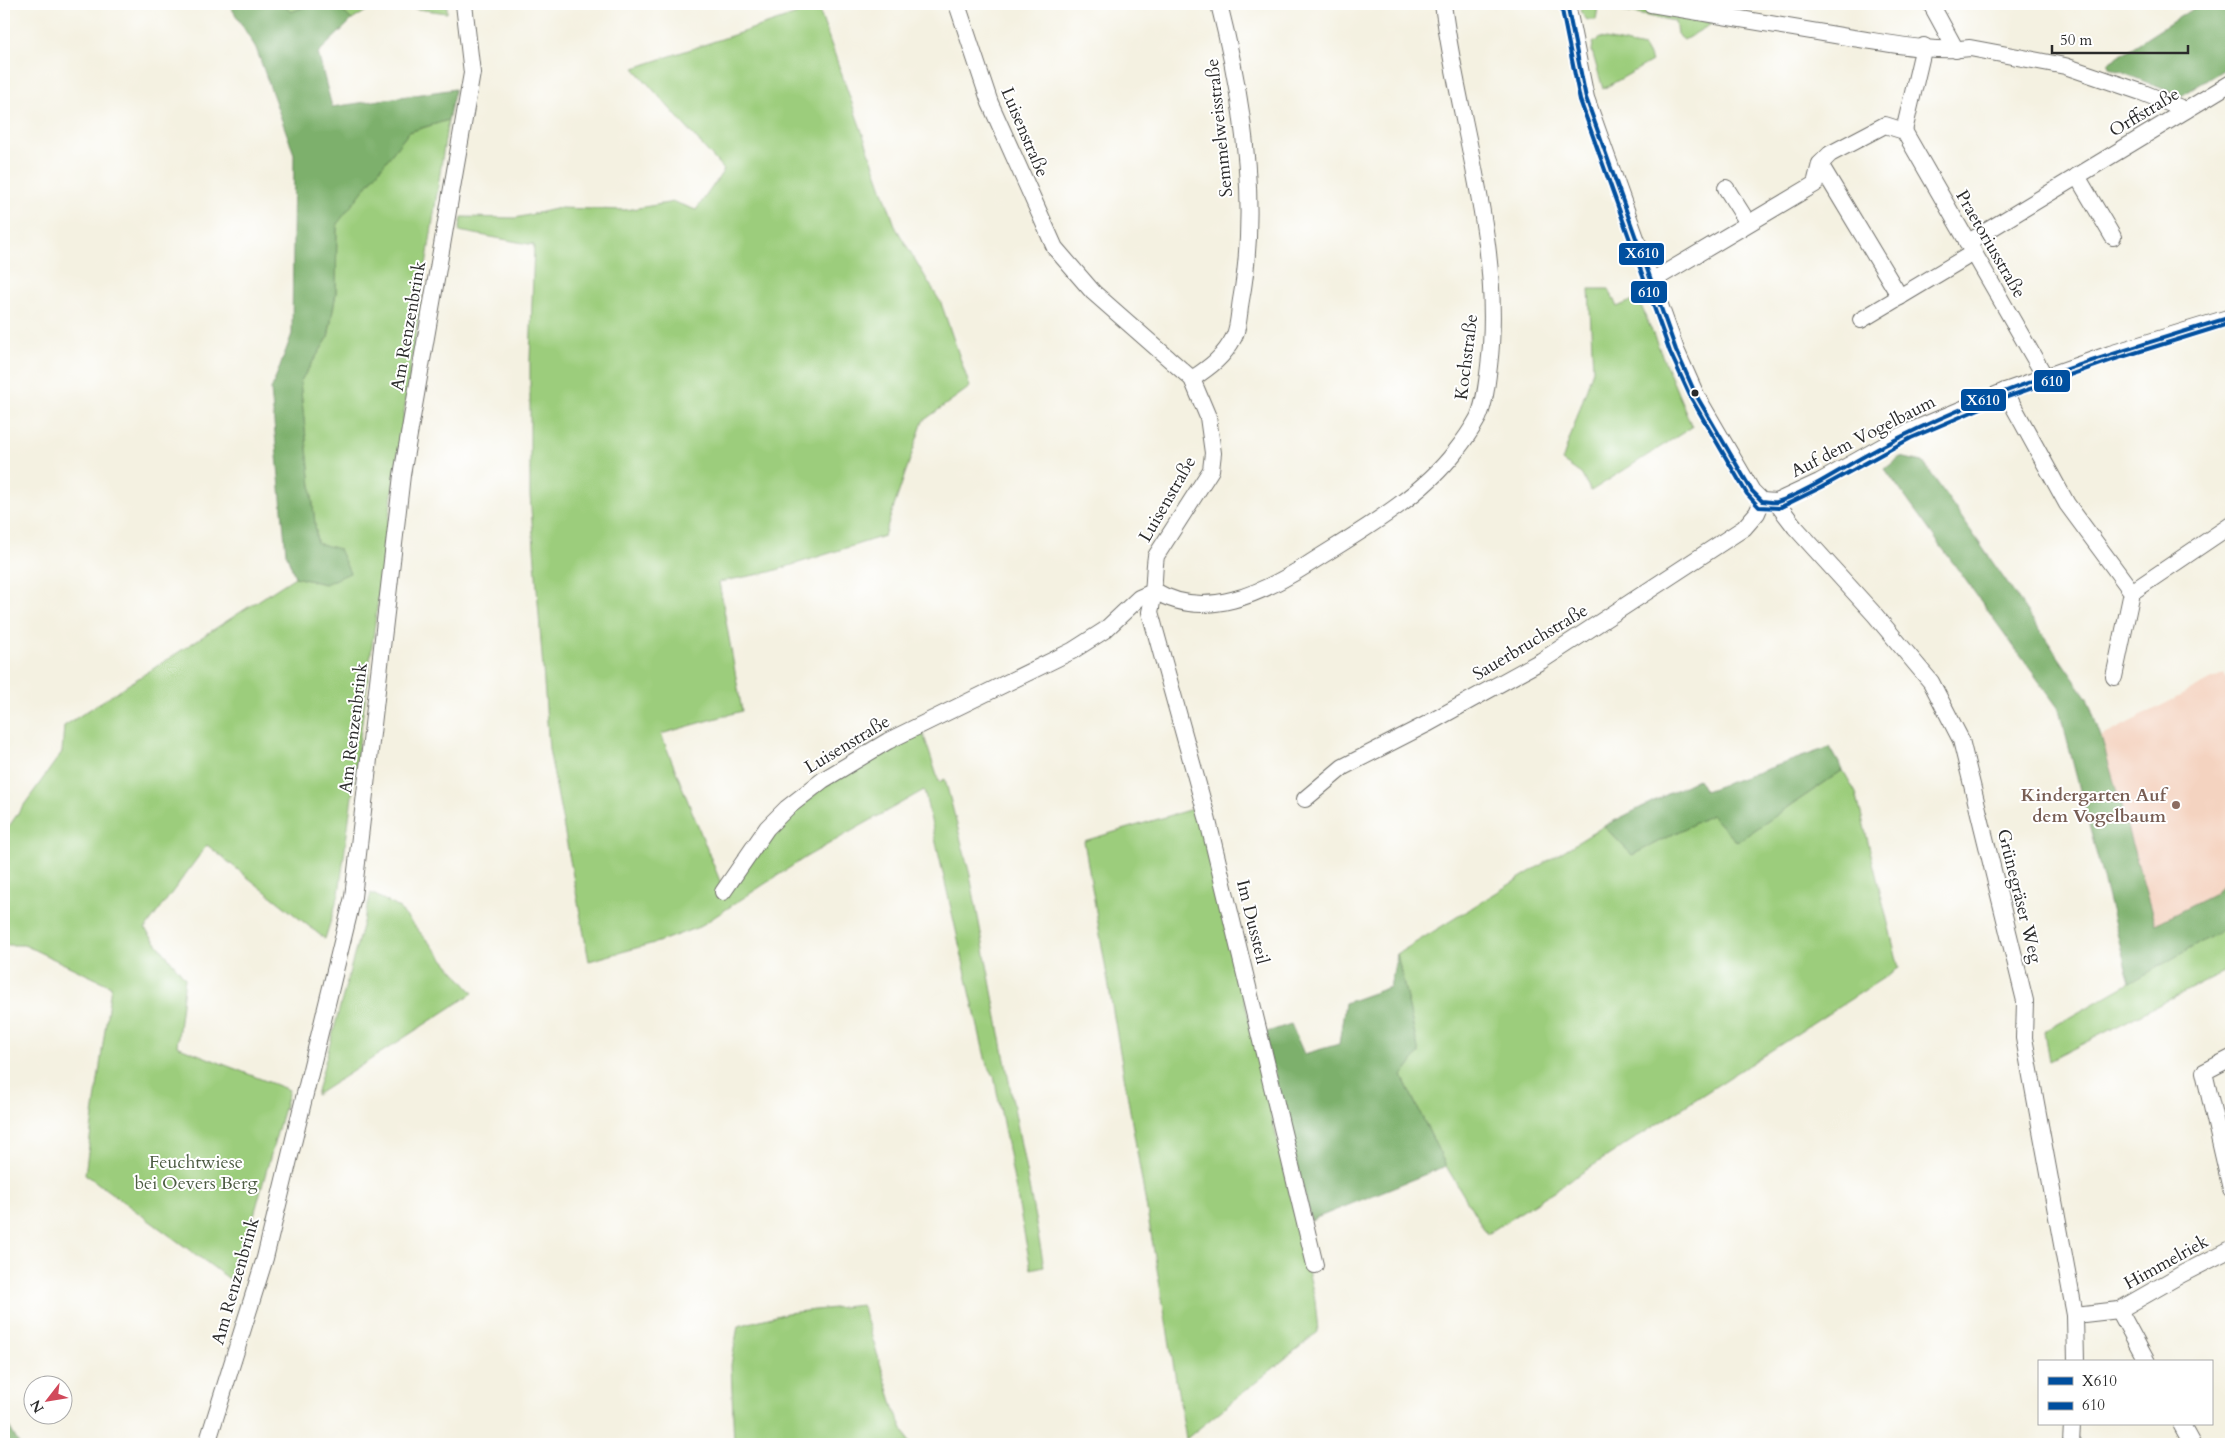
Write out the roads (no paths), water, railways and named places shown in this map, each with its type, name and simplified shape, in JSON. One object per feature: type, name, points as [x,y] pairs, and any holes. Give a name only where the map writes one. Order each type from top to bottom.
[{"type":"street","name":"Am Renzenbrink","points":[[206,1444],[265,1258],[353,897],[402,475],[472,73],[464,4]]},
{"type":"street","name":"Luisenstraße","points":[[723,892],[767,828],[787,808],[822,780],[888,741],[1072,650],[1105,630],[1139,598],[1155,591],[1154,573],[1156,556],[1211,470],[1213,453],[1208,416],[1192,379],[1093,292],[1055,248],[990,103],[958,4]]},
{"type":"street","name":"Semmelweisstraße","points":[[1192,379],[1216,363],[1235,336],[1249,261],[1247,165],[1231,52],[1219,4]]},
{"type":"street","name":"Kochstraße","points":[[1155,591],[1167,598],[1198,604],[1232,601],[1260,591],[1300,569],[1408,497],[1433,477],[1456,451],[1478,417],[1487,386],[1493,306],[1486,244],[1443,4]]},
{"type":"street","name":"Grünegräser Weg","points":[[1567,4],[1586,98],[1650,282],[1676,350],[1696,395],[1752,491],[1769,502],[1795,527],[1876,615],[1931,682],[1961,740],[2025,1001],[2024,1038],[2075,1315],[2076,1360]]},
{"type":"street","points":[[1651,4],[1709,9],[1876,41],[1956,50],[1970,48],[2065,66],[2141,92],[2186,110]]},
{"type":"street","points":[[1931,4],[1956,50]]},
{"type":"street","points":[[1650,282],[1815,184],[1820,164],[1830,154],[1885,125],[1904,132],[1924,46]]},
{"type":"street","name":"Orffstraße","points":[[1862,320],[1900,297],[2077,176],[2231,82]]},
{"type":"street","name":"Praetoriusstraße","points":[[1904,132],[2044,375]]},
{"type":"street","points":[[1820,164],[1900,297]]},
{"type":"street","points":[[2077,176],[2113,238]]},
{"type":"street","points":[[1726,188],[1748,223]]},
{"type":"street","name":"Auf dem Vogelbaum","points":[[1769,502],[1819,482],[1908,432],[2044,375],[2231,317]]},
{"type":"street","points":[[2005,391],[2067,504],[2132,592]]},
{"type":"street","name":"Sauerbruchstraße","points":[[1305,799],[1343,767],[1427,724],[1541,661],[1644,596],[1744,528],[1769,502]]},
{"type":"street","points":[[2114,677],[2132,592],[2231,525]]},
{"type":"street","name":"Im Dussteil","points":[[1155,591],[1150,612],[1208,817],[1315,1264]]},
{"type":"street","points":[[2231,1058],[2204,1072],[2231,1189]]},
{"type":"street","name":"Himmelriek","points":[[2075,1315],[2120,1310],[2182,1274],[2231,1249]]},
{"type":"street","name":"Himmelriek","points":[[2120,1310],[2146,1360]]},
{"type":"street","points":[[2071,1444],[2072,1426]]},
{"type":"street","points":[[2182,1426],[2192,1444]]},
{"type":"place","name":"Kindergarten Auf dem Vogelbaum","points":[[2176,805]]},
{"type":"park label","name":"Feuchtwiese bei Oevers Berg","points":[[196,1172]]}]
